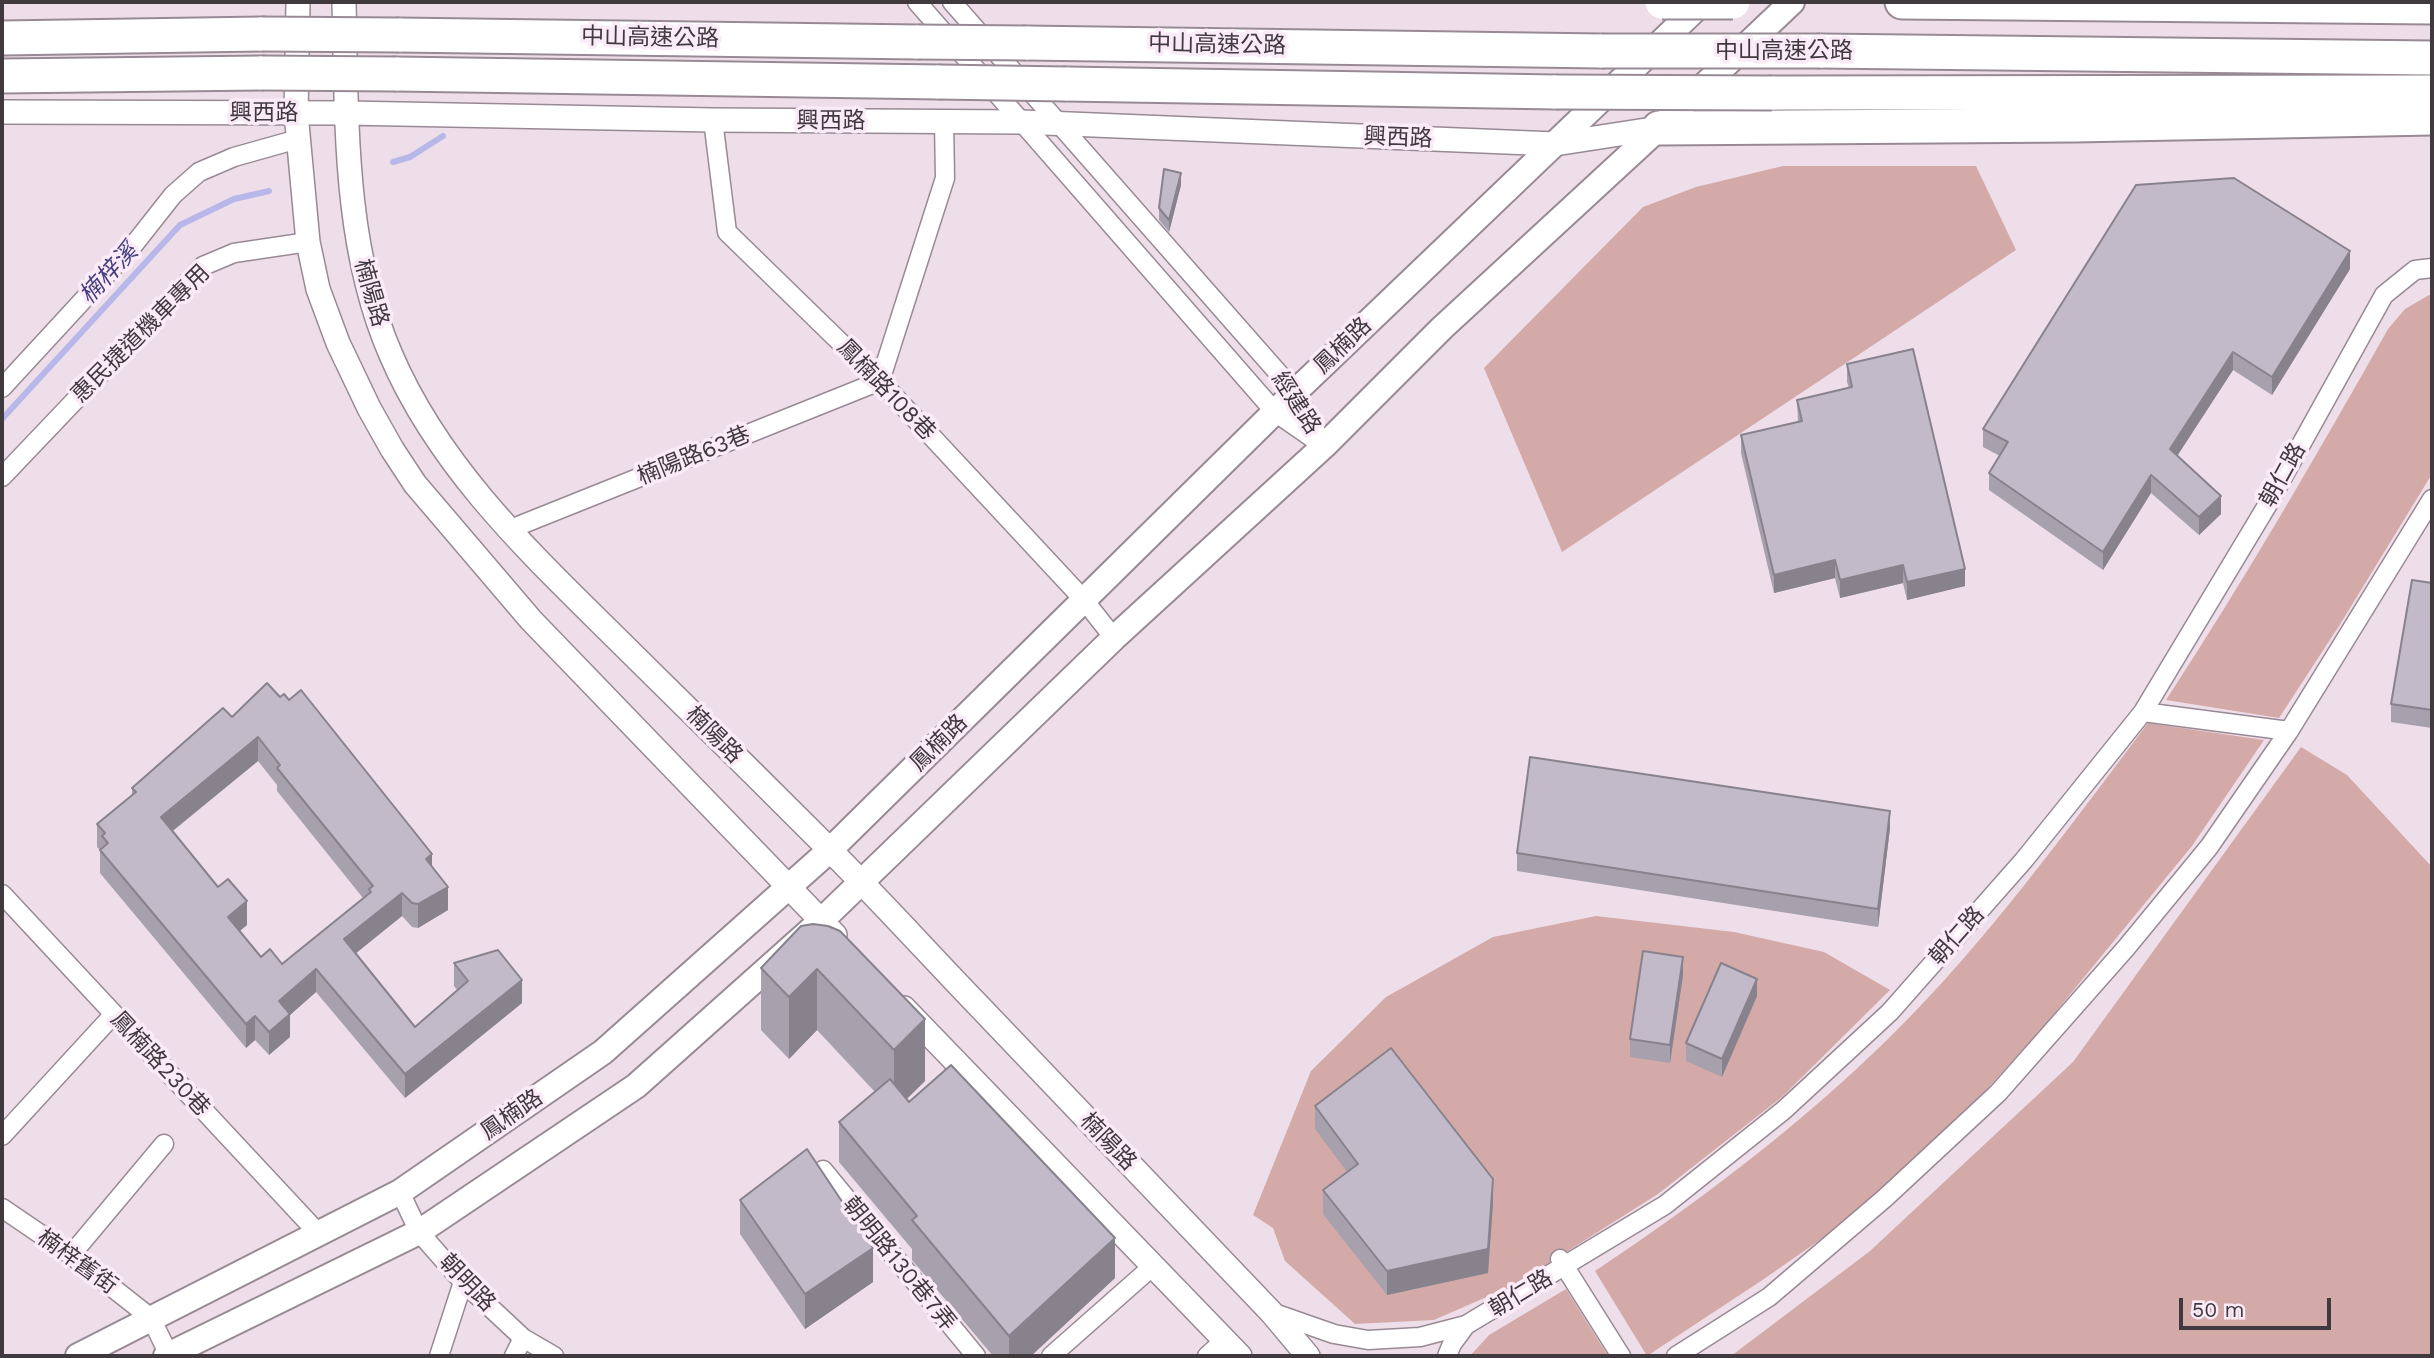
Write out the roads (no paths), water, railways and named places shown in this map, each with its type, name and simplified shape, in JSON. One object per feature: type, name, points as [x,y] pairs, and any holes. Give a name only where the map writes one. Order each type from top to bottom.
[{"type":"highway","points":[[1650,2],[1733,2]]},
{"type":"highway","points":[[1902,2],[2432,7]]},
{"type":"highway","name":"中山高速公路","points":[[2,38],[399,35],[1602,51],[2432,58]]},
{"type":"highway","points":[[2,76],[396,74],[1556,92],[2432,92]]},
{"type":"highway","points":[[1659,128],[2075,125],[2432,118]]},
{"type":"main road","name":"鳳楠路","points":[[78,1356],[400,1192],[603,1052],[830,850],[1295,392],[1703,2]]},
{"type":"main road","name":"鳳楠路","points":[[168,1355],[419,1232],[636,1086],[821,921],[1114,638],[1324,446],[1442,328],[1792,2]]},
{"type":"street","name":"楠陽路","points":[[298,2],[296,113],[308,242],[318,289],[338,343],[392,449],[415,484],[531,620],[849,951]]},
{"type":"street","name":"楠陽路","points":[[344,2],[347,113],[354,212],[361,262],[369,295],[391,355],[412,399],[453,461],[508,530],[861,882],[1271,1312],[1308,1356]]},
{"type":"street","name":"經建路","points":[[917,2],[1275,412],[1324,446]]},
{"type":"street","name":"經建路","points":[[952,2],[1295,392],[1324,446]]},
{"type":"street","name":"興西路","points":[[2,112],[400,113],[713,120],[1021,122],[1555,144],[1659,128]]},
{"type":"street","name":"鳳楠路108巷","points":[[713,120],[727,232],[880,381],[1084,600],[1114,638]]},
{"type":"street","points":[[880,381],[946,177],[944,121]]},
{"type":"street","points":[[2,388],[132,247],[173,195],[199,172],[234,157],[298,139]]},
{"type":"street","name":"惠民捷道機車專用","points":[[2,477],[203,265],[234,253],[308,242]]},
{"type":"street","name":"朝仁路","points":[[1271,1312],[1334,1334],[1368,1340],[1420,1337],[1466,1325],[1562,1263],[1665,1205],[1784,1110],[1890,1012],[2024,860],[2143,712],[2268,504],[2384,295],[2415,270],[2432,268]]},
{"type":"street","name":"楠陽路63巷","points":[[508,530],[880,381]]},
{"type":"street","points":[[1676,1356],[1769,1297],[1885,1198],[1998,1093],[2126,948],[2208,847],[2289,732],[2432,499]]},
{"type":"street","points":[[2143,712],[2289,732]]},
{"type":"street","name":"鳳楠路230巷","points":[[2,894],[318,1233]]},
{"type":"street","points":[[887,990],[1232,1348],[1207,1356]]},
{"type":"street","points":[[2,1136],[114,1014]]},
{"type":"street","points":[[71,1255],[164,1144]]},
{"type":"street","name":"朝明路130巷7弄","points":[[822,1170],[976,1356]]},
{"type":"street","name":"朝明路","points":[[400,1192],[419,1232],[463,1282],[523,1338],[554,1356]]},
{"type":"street","name":"楠梓舊街","points":[[2,1208],[71,1255],[151,1318]]},
{"type":"street","points":[[1562,1263],[1621,1356]]},
{"type":"street","points":[[1051,1356],[1153,1265]]},
{"type":"street","points":[[439,1356],[463,1282]]},
{"type":"street","points":[[151,1318],[168,1355]]},
{"type":"street","points":[[1447,1356],[1466,1325]]},
{"type":"street","points":[[514,1356],[523,1338]]},
{"type":"waterway","name":"楠梓溪","points":[[393,162],[410,157],[443,136]]},
{"type":"waterway","name":"楠梓溪","points":[[2,419],[180,225],[234,199],[269,191]]}]
